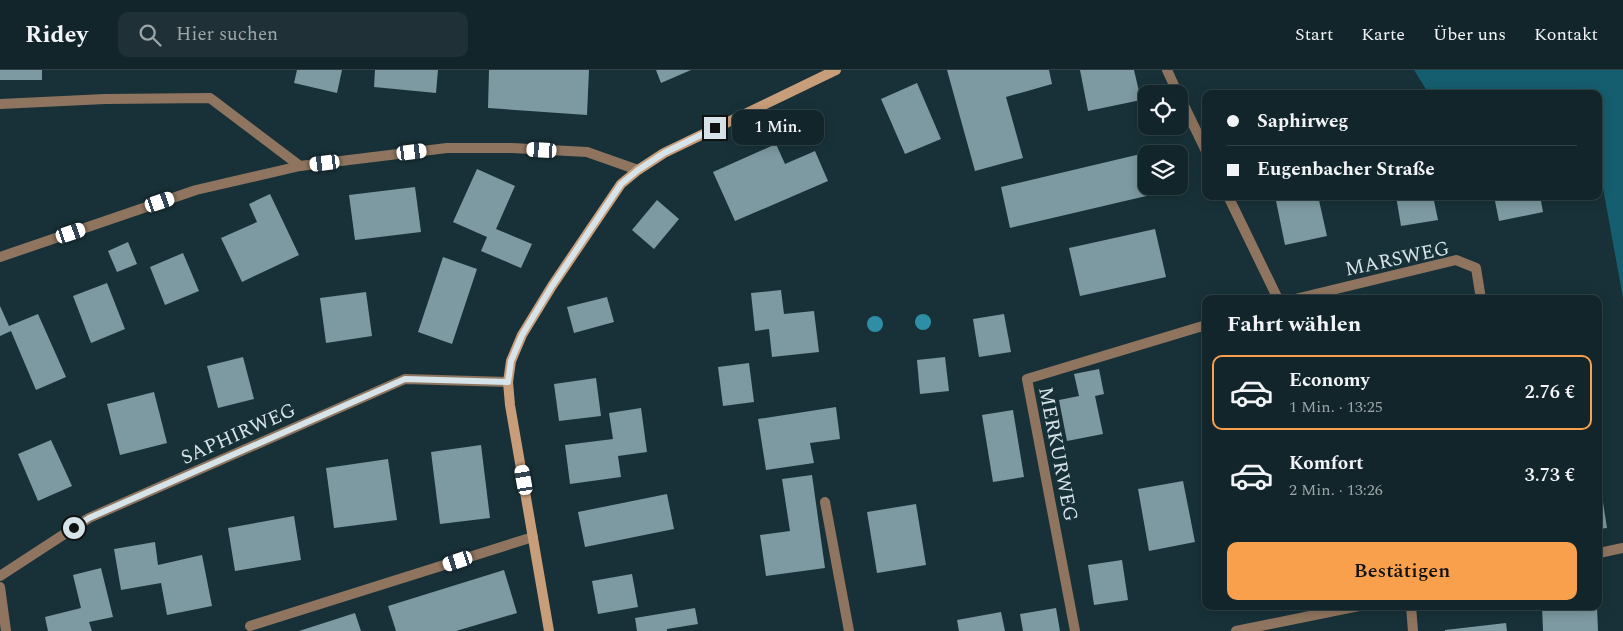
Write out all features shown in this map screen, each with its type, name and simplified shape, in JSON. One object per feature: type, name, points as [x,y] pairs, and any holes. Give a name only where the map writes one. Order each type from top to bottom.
[{"type":"street","points":[[549,631],[510,405],[508,382],[511,361],[522,335],[552,286],[621,184],[664,153],[836,70]]},
{"type":"street","points":[[1166,70],[1174,85]]},
{"type":"street","points":[[0,104],[105,99],[210,98],[300,166]]},
{"type":"street","points":[[1188,114],[1202,143]]},
{"type":"street","points":[[0,257],[196,190],[300,166],[447,148],[512,148],[587,152],[638,170]]},
{"type":"street","points":[[1230,200],[1276,295]]},
{"type":"street","name":"MARSWEG","points":[[1312,295],[1456,260],[1476,268],[1480,295]]},
{"type":"street","name":"MERKURWEG","points":[[1074,631],[1027,379],[1202,326]]},
{"type":"street","name":"SAPHIRWEG","points":[[0,576],[89,518],[405,379],[508,382]]},
{"type":"street","points":[[825,502],[849,631]]},
{"type":"street","points":[[250,626],[533,537]]},
{"type":"street","points":[[1602,552],[1623,548]]},
{"type":"street","points":[[0,587],[6,631]]},
{"type":"street","points":[[1236,631],[1339,610]]},
{"type":"street","points":[[1411,610],[1414,631]]},
{"type":"shaded area","points":[[1414,70],[1623,70],[1623,298],[1602,182],[1602,90],[1426,90]]},
{"type":"building","points":[[0,70],[42,70],[42,80],[0,80]]},
{"type":"building","points":[[297,70],[342,70],[337,93],[294,83]]},
{"type":"building","points":[[375,70],[438,70],[436,93],[374,87]]},
{"type":"building","points":[[489,70],[589,70],[587,115],[488,108]]},
{"type":"building","points":[[656,70],[691,70],[661,83]]},
{"type":"building","points":[[947,70],[1049,70],[1052,84],[1006,97],[1023,158],[975,171]]},
{"type":"building","points":[[1080,70],[1134,70],[1138,87],[1138,101],[1088,111]]},
{"type":"building","points":[[917,83],[941,139],[905,154],[881,99]]},
{"type":"building","points":[[776,144],[785,164],[815,151],[828,181],[735,221],[713,172]]},
{"type":"building","points":[[1138,155],[1138,195],[1150,195],[1010,228],[1001,187]]},
{"type":"building","points":[[477,169],[515,186],[496,229],[532,244],[521,268],[481,251],[487,237],[453,222]]},
{"type":"building","points":[[415,187],[421,232],[355,240],[349,195]]},
{"type":"building","points":[[270,194],[299,255],[242,282],[221,238],[257,222],[249,204]]},
{"type":"building","points":[[657,200],[679,219],[654,249],[632,230]]},
{"type":"building","points":[[1276,200],[1319,200],[1327,236],[1285,245]]},
{"type":"building","points":[[1397,200],[1434,200],[1438,220],[1401,226]]},
{"type":"building","points":[[1495,200],[1541,200],[1543,212],[1499,221]]},
{"type":"building","points":[[1155,229],[1166,277],[1080,296],[1069,248]]},
{"type":"building","points":[[128,242],[137,264],[117,272],[108,251]]},
{"type":"building","points":[[183,253],[199,291],[165,305],[150,267]]},
{"type":"building","points":[[443,257],[477,269],[452,344],[418,332]]},
{"type":"building","points":[[107,283],[125,329],[91,343],[73,296]]},
{"type":"building","points":[[781,290],[784,314],[814,311],[819,352],[772,357],[769,329],[755,331],[751,293]]},
{"type":"building","points":[[366,292],[372,336],[326,343],[320,298]]},
{"type":"building","points":[[607,297],[614,322],[574,333],[567,307]]},
{"type":"building","points":[[0,306],[9,326],[38,314],[66,377],[36,390],[11,331],[0,336]]},
{"type":"building","points":[[1004,314],[1011,352],[979,357],[973,319]]},
{"type":"building","points":[[243,357],[254,399],[218,408],[207,366]]},
{"type":"building","points":[[945,357],[949,391],[920,394],[917,360]]},
{"type":"building","points":[[749,363],[754,402],[723,406],[718,367]]},
{"type":"building","points":[[1099,369],[1104,394],[1095,396],[1103,434],[1067,441],[1059,400],[1079,396],[1074,374]]},
{"type":"building","points":[[596,378],[601,416],[559,421],[554,384]]},
{"type":"building","points":[[154,392],[167,443],[120,455],[107,404]]},
{"type":"building","points":[[836,407],[840,439],[810,443],[814,463],[766,470],[758,419]]},
{"type":"building","points":[[641,408],[647,452],[618,456],[621,477],[570,484],[565,445],[613,439],[609,413]]},
{"type":"building","points":[[1013,410],[1024,477],[993,482],[982,415]]},
{"type":"building","points":[[51,440],[72,486],[38,501],[18,454]]},
{"type":"building","points":[[481,445],[490,518],[440,524],[431,452]]},
{"type":"building","points":[[388,459],[397,520],[334,528],[326,468]]},
{"type":"building","points":[[812,475],[825,568],[766,576],[760,535],[790,531],[782,479]]},
{"type":"building","points":[[1183,481],[1195,542],[1149,551],[1138,489]]},
{"type":"building","points":[[667,494],[674,529],[585,547],[578,512]]},
{"type":"building","points":[[1602,496],[1607,528],[1602,529]]},
{"type":"building","points":[[916,504],[926,565],[877,573],[867,512]]},
{"type":"building","points":[[294,516],[301,560],[235,571],[228,528]]},
{"type":"building","points":[[155,542],[158,565],[202,555],[212,606],[167,615],[161,583],[121,590],[114,549]]},
{"type":"building","points":[[1122,560],[1128,600],[1094,605],[1088,565]]},
{"type":"building","points":[[101,568],[113,617],[89,622],[92,631],[48,631],[45,617],[81,608],[73,575]]},
{"type":"building","points":[[504,570],[517,613],[456,631],[396,631],[388,606]]},
{"type":"building","points":[[632,574],[638,607],[598,614],[592,581]]},
{"type":"building","points":[[695,608],[698,624],[667,629],[667,631],[637,631],[635,618]]},
{"type":"building","points":[[1056,608],[1060,631],[1023,631],[1020,614]]},
{"type":"building","points":[[1542,610],[1597,610],[1598,631],[1543,631]]},
{"type":"building","points":[[1001,612],[1005,631],[959,631],[957,620]]},
{"type":"building","points":[[355,613],[361,631],[299,631]]},
{"type":"building","points":[[1506,623],[1507,631],[1445,631],[1445,630]]},
{"type":"route","points":[[74,528],[89,518],[405,379],[508,382],[511,361],[522,335],[552,286],[621,184],[664,153],[715,128]]}]
